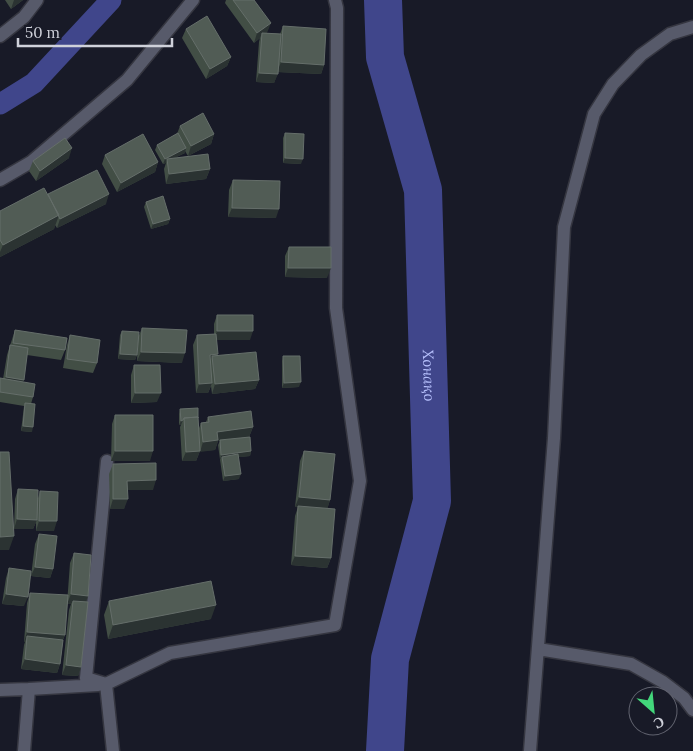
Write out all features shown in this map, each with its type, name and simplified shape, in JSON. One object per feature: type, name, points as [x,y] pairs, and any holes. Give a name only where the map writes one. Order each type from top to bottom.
[{"type":"street","points":[[0,36],[24,17],[37,0]]},
{"type":"street","points":[[0,180],[32,162],[127,80],[193,0]]},
{"type":"street","points":[[0,690],[106,684],[170,653],[335,625],[360,482],[336,308],[337,8],[335,0]]},
{"type":"street","points":[[530,751],[554,438],[564,227],[594,114],[614,84],[641,55],[670,34],[693,27]]},
{"type":"street","points":[[106,461],[86,678],[106,684]]},
{"type":"street","points":[[538,649],[631,664],[663,682],[684,698],[693,710]]},
{"type":"street","points":[[106,684],[113,751]]},
{"type":"street","points":[[24,751],[29,689]]},
{"type":"building","points":[[233,0],[254,0],[271,23],[257,33]]},
{"type":"building","points":[[207,16],[231,57],[210,69],[186,29]]},
{"type":"building","points":[[283,26],[326,29],[324,65],[281,62]]},
{"type":"building","points":[[262,33],[281,34],[278,74],[259,73]]},
{"type":"building","points":[[203,113],[214,134],[191,146],[180,126]]},
{"type":"building","points":[[178,133],[186,148],[165,159],[157,145]]},
{"type":"building","points":[[285,133],[304,134],[303,159],[285,158]]},
{"type":"building","points":[[143,134],[158,162],[121,183],[105,155]]},
{"type":"building","points":[[65,138],[72,148],[40,171],[33,161]]},
{"type":"building","points":[[208,154],[210,169],[169,174],[167,159]]},
{"type":"building","points":[[97,170],[109,194],[60,219],[48,194]]},
{"type":"building","points":[[233,180],[280,181],[279,209],[232,208]]},
{"type":"building","points":[[44,188],[59,215],[3,245],[0,240],[0,211]]},
{"type":"building","points":[[163,196],[170,219],[153,224],[146,202]]},
{"type":"building","points":[[289,247],[331,247],[331,268],[288,268]]},
{"type":"building","points":[[217,315],[253,315],[253,331],[217,331]]},
{"type":"building","points":[[142,328],[187,330],[185,353],[141,352]]},
{"type":"building","points":[[15,330],[67,338],[65,350],[13,343]]},
{"type":"building","points":[[122,331],[139,332],[137,355],[120,354]]},
{"type":"building","points":[[216,334],[218,354],[210,355],[212,383],[199,384],[197,335]]},
{"type":"building","points":[[70,335],[100,340],[97,363],[67,359]]},
{"type":"building","points":[[10,345],[28,348],[24,380],[6,377]]},
{"type":"building","points":[[256,352],[259,380],[215,384],[212,356]]},
{"type":"building","points":[[283,356],[300,356],[301,382],[284,383]]},
{"type":"building","points":[[134,365],[160,365],[161,393],[135,393]]},
{"type":"building","points":[[0,378],[35,384],[33,397],[0,392]]},
{"type":"building","points":[[25,403],[35,404],[33,427],[23,426]]},
{"type":"building","points":[[198,408],[198,417],[184,418],[181,421],[180,409]]},
{"type":"building","points":[[251,411],[253,427],[217,432],[218,440],[203,442],[201,423],[209,422],[208,417]]},
{"type":"building","points":[[115,415],[153,415],[153,451],[115,451]]},
{"type":"building","points":[[198,417],[200,451],[186,452],[184,418]]},
{"type":"building","points":[[250,437],[251,451],[221,455],[220,440]]},
{"type":"building","points":[[304,451],[335,454],[330,500],[299,497]]},
{"type":"building","points":[[0,452],[9,452],[14,536],[0,537]]},
{"type":"building","points":[[238,454],[241,474],[225,476],[222,457]]},
{"type":"building","points":[[156,463],[156,480],[127,481],[128,499],[113,499],[113,464]]},
{"type":"building","points":[[18,489],[38,490],[37,520],[17,519]]},
{"type":"building","points":[[40,491],[58,492],[57,521],[39,521]]},
{"type":"building","points":[[298,506],[335,509],[331,558],[295,556]]},
{"type":"building","points":[[39,534],[57,536],[53,569],[35,567]]},
{"type":"building","points":[[74,553],[91,555],[88,596],[71,594]]},
{"type":"building","points":[[9,568],[31,571],[28,597],[6,594]]},
{"type":"building","points":[[211,581],[216,605],[113,625],[109,601]]},
{"type":"building","points":[[30,593],[68,595],[65,635],[27,632]]},
{"type":"building","points":[[73,601],[88,602],[81,667],[66,665]]},
{"type":"building","points":[[27,636],[63,640],[60,664],[25,659]]},
{"type":"waterway","points":[[0,104],[34,83],[111,0]]},
{"type":"waterway","name":"Хонақо","points":[[383,0],[385,57],[423,190],[432,501],[390,659],[385,751]]}]
